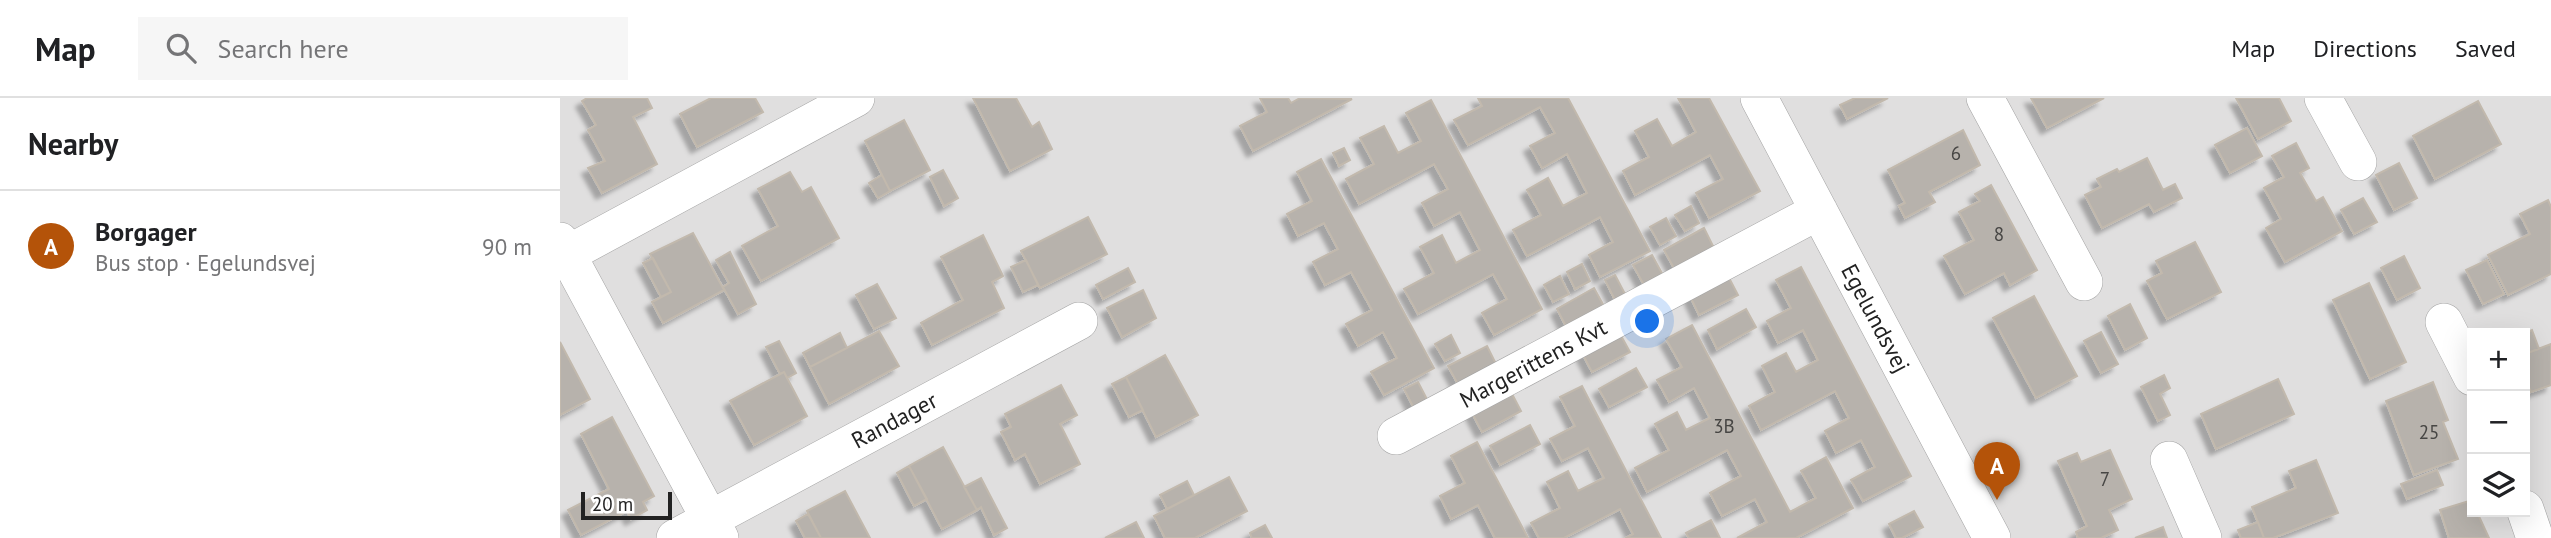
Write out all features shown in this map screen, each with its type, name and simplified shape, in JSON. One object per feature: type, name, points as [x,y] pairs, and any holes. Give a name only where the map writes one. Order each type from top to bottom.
[{"type":"street","points":[[715,529],[562,251],[856,98]]},
{"type":"street","name":"Egelundsvej","points":[[1759,98],[1992,538]]},
{"type":"street","points":[[1985,98],[2084,282]]},
{"type":"street","points":[[2323,98],[2358,162]]},
{"type":"street","name":"Margerittens Kvt","points":[[1396,436],[1819,211]]},
{"type":"street","name":"Randager","points":[[675,538],[715,529],[1079,320]]},
{"type":"street","points":[[2444,322],[2467,367]]},
{"type":"street","points":[[2169,460],[2203,538]]},
{"type":"street","points":[[2528,517],[2535,538]]},
{"type":"shaded area","points":[[560,98],[2551,98],[2551,538],[560,538]]},
{"type":"building","points":[[587,98],[647,98],[652,108],[633,117],[657,164],[602,193],[588,168],[605,161],[588,130],[596,125],[582,101]]},
{"type":"building","points":[[711,98],[755,98],[763,112],[697,147],[680,114]]},
{"type":"building","points":[[973,98],[1016,98],[1032,127],[1039,122],[1052,149],[1010,171]]},
{"type":"building","points":[[1260,98],[1288,98],[1291,103],[1300,98],[1352,99],[1253,151],[1240,126],[1267,112]]},
{"type":"building","points":[[1478,98],[1568,98],[1650,251],[1600,277],[1589,255],[1613,242],[1600,217],[1527,256],[1513,230],[1541,215],[1527,190],[1548,178],[1563,206],[1587,193],[1567,154],[1542,168],[1530,146],[1555,133],[1540,107],[1468,145],[1454,120],[1482,106]]},
{"type":"building","points":[[1678,98],[1709,98],[1760,191],[1709,218],[1696,193],[1723,179],[1710,155],[1635,195],[1623,171],[1649,157],[1635,131],[1657,119],[1672,146],[1696,132]]},
{"type":"building","points":[[1855,98],[1888,98],[1847,119],[1840,105]]},
{"type":"building","points":[[2031,98],[2104,98],[2047,128]]},
{"type":"building","points":[[2236,98],[2279,98],[2291,121],[2258,139]]},
{"type":"building","points":[[1431,100],[1542,309],[1494,335],[1482,313],[1507,299],[1493,274],[1418,314],[1404,289],[1434,273],[1420,247],[1442,235],[1456,263],[1480,250],[1460,212],[1434,226],[1422,203],[1448,189],[1434,164],[1359,204],[1346,179],[1374,164],[1360,138],[1384,126],[1398,153],[1421,141],[1406,113]]},
{"type":"building","points":[[2478,101],[2501,144],[2435,179],[2413,136]]},
{"type":"building","points":[[904,120],[930,170],[890,191],[865,141]]},
{"type":"building","points":[[2247,128],[2262,156],[2230,173],[2215,145]]},
{"type":"building","points":[[1963,130],[1980,165],[1929,192],[1935,202],[1905,218],[1899,206],[1905,203],[1888,170]]},
{"type":"building","points":[[2296,143],[2309,168],[2300,173],[2316,201],[2323,197],[2342,231],[2285,262],[2266,228],[2281,219],[2264,188],[2284,177],[2272,156]]},
{"type":"building","points":[[1344,148],[1350,160],[1339,166],[1333,153]]},
{"type":"building","points":[[2147,158],[2163,190],[2175,184],[2182,198],[2154,212],[2149,204],[2102,228],[2085,195],[2101,187],[2097,179]]},
{"type":"building","points":[[1321,159],[1434,368],[1384,395],[1371,372],[1397,358],[1383,332],[1358,346],[1346,324],[1372,310],[1351,272],[1325,285],[1313,262],[1338,249],[1324,223],[1298,236],[1287,214],[1312,201],[1297,172]]},
{"type":"building","points":[[2399,163],[2417,198],[2394,210],[2376,175]]},
{"type":"building","points":[[943,170],[958,198],[944,206],[930,177]]},
{"type":"building","points":[[790,172],[802,192],[811,187],[839,238],[761,281],[742,246],[778,226],[758,189]]},
{"type":"building","points":[[882,175],[890,191],[878,198],[869,183]]},
{"type":"building","points":[[1991,185],[2037,270],[2010,285],[2004,273],[1965,294],[1944,256],[1974,240],[1959,212],[1980,201],[1975,194]]},
{"type":"building","points":[[2363,198],[2377,222],[2354,234],[2341,210]]},
{"type":"building","points":[[2548,200],[2551,207],[2551,274],[2508,295],[2488,255],[2530,234],[2520,214]]},
{"type":"building","points":[[1691,206],[1699,223],[1685,231],[1675,215]]},
{"type":"building","points":[[1088,217],[1107,254],[1040,288],[1021,251]]},
{"type":"building","points":[[1666,218],[1676,236],[1660,245],[1650,227]]},
{"type":"building","points":[[1704,228],[1714,248],[1675,270],[1664,250]]},
{"type":"building","points":[[693,233],[724,290],[663,323],[652,302],[671,292],[650,254]]},
{"type":"building","points":[[983,235],[1003,276],[992,282],[1004,308],[932,345],[921,323],[963,300],[941,257]]},
{"type":"building","points":[[2195,242],[2221,292],[2167,319],[2147,281],[2162,273],[2156,261]]},
{"type":"building","points":[[730,252],[756,304],[738,314],[723,287],[729,283],[716,260]]},
{"type":"building","points":[[1652,255],[1663,275],[1644,285],[1633,265]]},
{"type":"building","points":[[2404,256],[2420,288],[2397,300],[2381,268]]},
{"type":"building","points":[[653,258],[671,292],[661,297],[643,263]]},
{"type":"building","points":[[1026,260],[1038,285],[1023,292],[1011,267]]},
{"type":"building","points":[[2487,260],[2504,294],[2483,304],[2466,270]]},
{"type":"building","points":[[1582,264],[1590,281],[1575,289],[1567,272]]},
{"type":"building","points":[[1801,267],[1911,476],[1863,501],[1851,480],[1875,467],[1861,440],[1836,453],[1825,431],[1849,418],[1835,391],[1761,430],[1749,406],[1775,392],[1762,366],[1786,353],[1796,372],[1818,360],[1803,330],[1778,343],[1767,321],[1791,308],[1776,280]]},
{"type":"building","points":[[1128,268],[1135,282],[1103,299],[1096,285]]},
{"type":"building","points":[[1727,274],[1738,295],[1699,315],[1689,294]]},
{"type":"building","points":[[1615,275],[1626,296],[1616,302],[1605,280]]},
{"type":"building","points":[[1560,276],[1569,294],[1553,302],[1544,285]]},
{"type":"building","points":[[2369,283],[2406,362],[2370,379],[2333,300]]},
{"type":"building","points":[[877,284],[896,318],[874,329],[856,295]]},
{"type":"building","points":[[1594,288],[1605,308],[1568,330],[1557,309]]},
{"type":"building","points":[[1143,290],[1156,318],[1122,337],[1107,308]]},
{"type":"building","points":[[2034,296],[2077,376],[2036,398],[1993,318]]},
{"type":"building","points":[[2130,304],[2147,338],[2125,350],[2108,316]]},
{"type":"building","points":[[1746,309],[1756,327],[1717,349],[1708,330]]},
{"type":"building","points":[[1692,325],[1790,512],[1816,498],[1801,471],[1826,457],[1853,508],[1796,538],[1737,538],[1767,522],[1755,499],[1722,516],[1710,493],[1741,476],[1727,450],[1647,492],[1635,468],[1669,450],[1655,424],[1677,412],[1686,430],[1710,418],[1694,388],[1669,402],[1657,380],[1682,367],[1666,339]]},
{"type":"building","points":[[2532,330],[2539,349],[2530,352]]},
{"type":"building","points":[[879,331],[899,366],[829,404],[810,367]]},
{"type":"building","points":[[1619,332],[1630,352],[1592,372],[1582,353]]},
{"type":"building","points":[[2101,332],[2118,364],[2101,373],[2084,341]]},
{"type":"building","points":[[840,333],[847,348],[810,367],[803,353]]},
{"type":"building","points":[[1451,335],[1460,353],[1445,361],[1435,344]]},
{"type":"building","points":[[779,341],[796,373],[787,378],[784,372],[780,374],[766,347]]},
{"type":"building","points":[[560,342],[590,399],[560,415]]},
{"type":"building","points":[[2551,344],[2551,385],[2531,392],[2530,390],[2530,352]]},
{"type":"building","points":[[1487,346],[1497,366],[1459,386],[1448,366]]},
{"type":"building","points":[[1165,355],[1198,415],[1156,437],[1126,377]]},
{"type":"building","points":[[1636,368],[1647,387],[1609,407],[1599,389]]},
{"type":"building","points":[[784,372],[807,416],[754,445],[730,401]]},
{"type":"building","points":[[2164,375],[2170,388],[2160,394],[2170,415],[2158,421],[2141,387]]},
{"type":"building","points":[[1126,377],[1143,410],[1129,417],[1112,384]]},
{"type":"building","points":[[2278,379],[2294,414],[2216,449],[2201,414]]},
{"type":"building","points":[[1418,382],[1430,405],[1416,412],[1404,389]]},
{"type":"building","points":[[2433,382],[2448,420],[2443,422],[2458,459],[2414,475],[2386,401]]},
{"type":"building","points":[[1061,385],[1077,415],[1060,424],[1080,464],[1040,484],[1025,454],[1015,460],[1001,432],[1011,427],[1005,414]]},
{"type":"building","points":[[1582,386],[1661,538],[1626,538],[1633,534],[1620,509],[1564,538],[1539,538],[1531,523],[1560,508],[1547,482],[1568,471],[1578,491],[1604,478],[1588,448],[1562,461],[1550,439],[1575,426],[1560,397]]},
{"type":"building","points":[[1510,390],[1521,411],[1482,432],[1471,411]]},
{"type":"building","points":[[612,417],[654,496],[643,502],[647,510],[631,519],[627,511],[581,535],[568,510],[609,489],[581,434]]},
{"type":"building","points":[[1530,425],[1540,444],[1500,465],[1490,446]]},
{"type":"building","points":[[1477,442],[1528,538],[1495,538],[1478,505],[1451,519],[1440,496],[1465,483],[1451,456]]},
{"type":"building","points":[[943,447],[977,510],[942,529],[909,466]]},
{"type":"building","points":[[2110,450],[2132,499],[2109,510],[2118,530],[2101,538],[2078,538],[2076,532],[2087,526],[2058,461],[2077,453],[2081,462]]},
{"type":"building","points":[[2316,460],[2338,513],[2273,538],[2264,538],[2252,507],[2296,488],[2289,471]]},
{"type":"building","points":[[909,466],[927,499],[914,506],[897,473]]},
{"type":"building","points":[[2437,470],[2443,485],[2407,499],[2401,484]]},
{"type":"building","points":[[1229,477],[1247,511],[1195,538],[1165,538],[1154,516]]},
{"type":"building","points":[[981,478],[1007,528],[994,535],[981,507],[977,510],[964,487]]},
{"type":"building","points":[[1187,481],[1194,495],[1167,509],[1160,495]]},
{"type":"building","points":[[845,491],[870,538],[821,538],[807,511]]},
{"type":"building","points":[[2467,502],[2467,517],[2479,517],[2489,538],[2449,538],[2440,510]]},
{"type":"building","points":[[1914,511],[1923,527],[1902,538],[1896,538],[1889,524]]},
{"type":"building","points":[[808,514],[821,538],[805,538],[796,521]]},
{"type":"building","points":[[1711,520],[1720,538],[1689,538],[1686,533]]},
{"type":"building","points":[[1136,522],[1144,538],[1105,538]]},
{"type":"building","points":[[2258,522],[2264,538],[2241,538],[2238,530]]},
{"type":"building","points":[[1265,525],[1272,538],[1252,538],[1250,533]]},
{"type":"building","points":[[2163,527],[2167,538],[2135,538]]},
{"type":"place","name":"Borgager","points":[[1997,500]]}]
